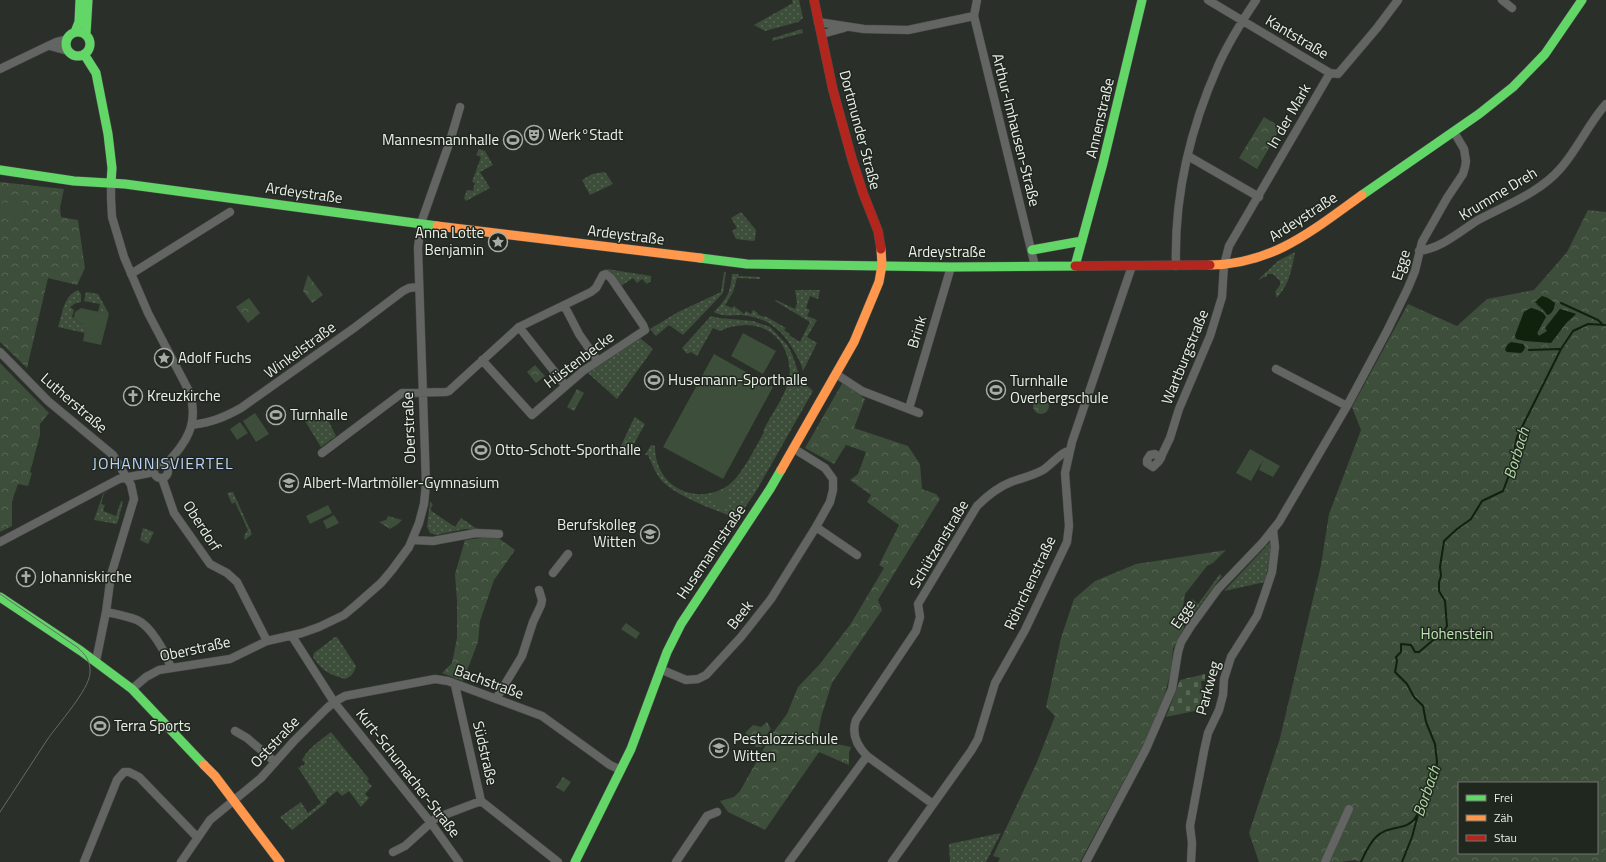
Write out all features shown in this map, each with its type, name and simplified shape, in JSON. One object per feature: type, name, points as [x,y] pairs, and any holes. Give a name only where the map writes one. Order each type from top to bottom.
[{"type":"main road","points":[[74,32],[86,34],[89,37],[90,44],[88,50],[84,54],[76,56],[68,51],[66,45],[67,38],[74,32],[80,17],[80,0]]},
{"type":"main road","points":[[86,34],[88,0]]},
{"type":"main road","name":"Dortmunder Straße","points":[[814,0],[833,90],[852,159],[863,193],[878,231],[882,250],[882,265]]},
{"type":"main road","name":"Annenstraße","points":[[1075,266],[1104,163],[1142,0]]},
{"type":"main road","name":"Ardeystraße","points":[[0,170],[74,181],[111,183],[747,264],[951,267],[1176,266],[1224,264],[1264,256],[1287,246],[1306,235],[1501,98],[1519,83],[1555,40],[1582,0]]},
{"type":"main road","points":[[84,54],[96,73],[108,134],[112,168],[111,183]]},
{"type":"main road","points":[[1032,250],[1082,241]]},
{"type":"main road","name":"Husemannstraße","points":[[575,862],[621,770],[637,733],[667,652],[686,615],[770,489],[854,342],[867,314],[879,282],[882,265]]},
{"type":"main road","points":[[0,597],[96,661],[132,689],[203,762],[234,800],[280,862]]},
{"type":"street","name":"Arthur-Imhausen-Straße","points":[[977,0],[974,16],[1036,266]]},
{"type":"street","name":"Kantstraße","points":[[1208,0],[1330,73]]},
{"type":"street","points":[[1176,266],[1178,210],[1188,156],[1202,108],[1218,67],[1243,20],[1256,0]]},
{"type":"street","name":"In der Mark","points":[[1224,264],[1229,246],[1259,197],[1330,73],[1338,74],[1377,28],[1398,0]]},
{"type":"street","points":[[1502,0],[1512,8]]},
{"type":"street","points":[[818,22],[851,27],[908,30],[974,16]]},
{"type":"street","points":[[822,34],[851,27]]},
{"type":"street","points":[[0,69],[67,38]]},
{"type":"street","points":[[50,46],[68,51]]},
{"type":"street","name":"Krumme Dreh","points":[[1420,251],[1432,249],[1477,221],[1544,184],[1560,170],[1590,123],[1606,104]]},
{"type":"street","name":"Oberstraße","points":[[132,689],[152,673],[171,668],[230,659],[267,641],[292,636],[330,622],[356,605],[392,570],[412,540],[420,518],[426,484],[418,248],[421,223],[450,141],[460,107]]},
{"type":"street","name":"Egge","points":[[1086,862],[1146,749],[1172,689],[1178,652],[1190,626],[1218,589],[1273,530],[1297,493],[1347,406],[1387,331],[1415,271],[1420,251],[1427,233],[1463,174],[1466,161],[1464,148],[1454,132]]},
{"type":"street","points":[[1188,156],[1259,197]]},
{"type":"street","points":[[111,183],[112,217],[131,274],[148,313],[190,393],[193,409],[192,425],[183,444],[165,465]]},
{"type":"street","points":[[131,274],[230,212]]},
{"type":"street","name":"Wartburgstraße","points":[[1161,458],[1170,438],[1178,409],[1210,336],[1218,312],[1222,297],[1224,264]]},
{"type":"street","name":"Röhrchenstraße","points":[[892,862],[978,738],[995,683],[1025,630],[1067,542],[1068,526],[1065,473],[1070,450],[1132,266]]},
{"type":"street","name":"Brink","points":[[910,405],[951,267]]},
{"type":"street","name":"Hüstenbecke","points":[[482,360],[532,415],[565,385],[597,360],[645,330],[643,325],[606,274],[603,275],[596,288],[564,305]]},
{"type":"street","name":"Winkelstraße","points":[[192,425],[213,422],[226,417],[241,408],[354,328],[403,290],[419,287]]},
{"type":"street","points":[[322,453],[399,395],[406,392],[422,393],[449,391],[520,327],[564,305],[579,334],[597,360]]},
{"type":"street","points":[[520,327],[565,385]]},
{"type":"street","name":"Lutherstraße","points":[[0,352],[48,401],[113,455],[131,485],[134,499],[113,568],[96,661]]},
{"type":"street","points":[[1276,369],[1347,406]]},
{"type":"street","points":[[836,374],[862,392],[919,413]]},
{"type":"street","name":"Beek","points":[[660,669],[686,680],[698,679],[706,675],[741,637],[771,598],[816,527],[830,502],[833,490],[832,479],[825,468],[793,448]]},
{"type":"street","name":"Schützenstraße","points":[[933,804],[867,756],[859,747],[854,736],[856,720],[916,631],[920,617],[918,604],[977,506],[989,494],[1001,487],[1037,474],[1054,462],[1065,451],[1070,450]]},
{"type":"street","points":[[1054,462],[1060,463],[1064,466],[1065,473]]},
{"type":"street","points":[[154,472],[154,468],[157,465],[165,465]]},
{"type":"street","points":[[154,472],[158,477],[162,478],[167,473],[165,465]]},
{"type":"street","points":[[0,542],[119,479],[154,472]]},
{"type":"street","name":"Oberdorf","points":[[162,478],[174,513],[210,564],[227,573],[237,582],[267,641]]},
{"type":"street","points":[[816,527],[857,554]]},
{"type":"street","name":"Parkweg","points":[[1191,862],[1192,843],[1190,826],[1208,733],[1219,710],[1223,695],[1224,679],[1231,657],[1257,616],[1272,572],[1275,547],[1273,530]]},
{"type":"street","points":[[412,540],[433,541],[476,533],[499,534]]},
{"type":"street","points":[[553,572],[568,554]]},
{"type":"street","points":[[496,699],[522,656],[533,622],[541,605],[542,600],[539,590]]},
{"type":"street","points":[[106,612],[137,620],[142,623],[163,648],[171,668]]},
{"type":"street","name":"Kurt-Schumacher-Straße","points":[[292,636],[334,702],[431,823],[459,862]]},
{"type":"street","name":"Bachstraße","points":[[334,702],[345,696],[435,679],[448,681],[455,685],[542,716],[610,765],[621,770]]},
{"type":"street","name":"Südstraße","points":[[455,685],[481,801],[558,862]]},
{"type":"street","name":"Oststraße","points":[[181,862],[210,820],[257,781],[294,741],[334,702]]},
{"type":"street","points":[[235,731],[247,738],[275,762]]},
{"type":"street","points":[[789,862],[867,756]]},
{"type":"street","points":[[84,862],[117,780],[124,772],[129,772],[139,777],[197,837]]},
{"type":"street","points":[[393,852],[405,846],[436,818],[481,801]]},
{"type":"street","points":[[1326,862],[1349,810]]},
{"type":"street","points":[[676,862],[707,816],[717,812]]},
{"type":"green space","points":[[792,0],[799,0],[803,18],[798,22],[765,31],[754,25],[793,3]]},
{"type":"green space","points":[[802,29],[803,33],[772,41],[773,38]]},
{"type":"green space","points":[[1264,117],[1281,127],[1257,169],[1239,158]]},
{"type":"green space","points":[[479,149],[485,151],[493,165],[480,172],[490,188],[466,201],[464,198],[467,190],[474,191],[475,183],[472,182],[481,157],[476,155]]},
{"type":"green space","points":[[605,172],[613,184],[590,195],[582,180],[592,174]]},
{"type":"green space","points":[[0,182],[64,189],[60,208],[61,217],[78,220],[85,268],[77,285],[48,278],[27,368],[0,342]]},
{"type":"green space","points":[[14,200],[21,203],[25,202],[28,207],[25,209],[24,213],[20,213],[13,221],[10,221],[2,216],[2,208],[0,206],[4,201],[6,203]]},
{"type":"green space","name":"Hohenstein","points":[[1588,210],[1606,212],[1606,862],[1362,862],[1354,860],[1341,862],[1259,862],[1249,833],[1280,738],[1321,565],[1329,514],[1361,430],[1352,407],[1408,304],[1457,326],[1487,299],[1534,290],[1567,252]],"holes":[[[1555,303],[1553,310],[1546,313],[1536,304]],[[1531,308],[1544,314],[1543,322],[1537,333],[1539,336],[1548,331],[1560,309],[1576,314],[1561,328],[1555,338],[1515,335],[1524,312]]]},
{"type":"green space","points":[[741,212],[756,230],[755,240],[753,241],[736,239],[732,231],[737,228],[731,218]]},
{"type":"green space","points":[[1295,252],[1287,283],[1276,298],[1275,292],[1280,285],[1280,281],[1273,274],[1267,274],[1267,277],[1259,279],[1278,261]]},
{"type":"green space","points":[[607,269],[651,276],[651,281],[647,284],[642,279],[637,283],[633,278],[621,286]]},
{"type":"green space","points":[[724,272],[726,272],[723,293],[683,335],[669,325],[656,336],[650,329],[678,312],[721,292]]},
{"type":"green space","points":[[732,274],[738,274],[739,276],[760,277],[760,279],[737,278],[733,292],[725,305],[732,308],[734,306],[744,314],[746,311],[751,314],[753,310],[758,313],[757,314],[764,317],[765,316],[786,328],[784,330],[800,342],[810,322],[775,301],[776,300],[795,309],[797,303],[795,290],[820,290],[818,299],[810,296],[806,308],[810,310],[807,316],[817,320],[807,337],[817,343],[803,371],[799,361],[784,336],[779,330],[766,321],[750,316],[724,315],[714,312],[728,295]]},
{"type":"green space","points":[[308,275],[323,295],[312,303],[303,291]]},
{"type":"green space","points":[[78,290],[81,294],[81,302],[70,307],[74,310],[72,317],[79,323],[86,325],[85,333],[58,327],[66,301],[69,296]]},
{"type":"green space","points":[[86,292],[98,294],[109,314],[98,312],[100,304],[84,301]]},
{"type":"green space","points":[[249,298],[260,313],[248,323],[236,307]]},
{"type":"green space","points":[[81,308],[109,314],[101,345],[83,341],[86,325],[79,323],[74,318],[75,312]]},
{"type":"green space","points":[[711,316],[753,321],[770,327],[788,346],[801,380],[813,391],[755,493],[737,519],[679,494],[663,482],[654,469],[648,455],[645,455],[651,445],[655,446],[655,453],[662,473],[668,481],[684,491],[694,494],[704,494],[723,489],[735,479],[744,466],[764,432],[763,431],[787,387],[790,377],[790,370],[784,348],[778,339],[770,332],[762,328],[752,325],[741,325],[720,331],[713,328],[697,356],[691,352],[687,354],[682,348]]},
{"type":"green space","points":[[743,333],[776,351],[763,374],[731,356]]},
{"type":"green space","points":[[640,338],[653,349],[617,399],[588,373]]},
{"type":"green space","points":[[714,354],[773,387],[723,479],[663,447]]},
{"type":"green space","points":[[0,363],[49,413],[40,424],[40,435],[30,472],[32,473],[28,486],[18,484],[12,501],[12,526],[0,532]]},
{"type":"green space","points":[[535,365],[545,376],[536,383],[527,372]]},
{"type":"green space","points":[[843,382],[865,399],[854,428],[908,446],[920,464],[922,489],[936,494],[940,499],[878,600],[882,610],[832,683],[822,714],[817,738],[823,741],[851,747],[849,753],[849,765],[819,752],[765,830],[728,812],[720,801],[734,797],[740,791],[772,734],[787,714],[798,687],[819,665],[850,625],[884,568],[879,565],[899,525],[867,502],[871,495],[850,480],[858,474],[866,452],[846,445],[834,464],[805,448]]},
{"type":"green space","points":[[577,389],[584,393],[574,411],[567,407]]},
{"type":"green space","points":[[1041,398],[1047,400],[1049,406],[1047,412],[1041,414],[1035,412],[1033,406],[1035,400]]},
{"type":"green space","points":[[323,410],[336,436],[321,447],[305,421],[312,417],[314,420],[318,418],[316,414]]},
{"type":"green space","points":[[255,413],[269,434],[256,442],[243,421]]},
{"type":"green space","points":[[635,417],[645,424],[631,449],[639,453],[638,455],[632,455],[621,446]]},
{"type":"green space","points":[[240,422],[248,433],[237,440],[230,429]]},
{"type":"green space","points":[[1250,449],[1280,466],[1273,477],[1259,470],[1263,460],[1251,481],[1236,473]]},
{"type":"green space","points":[[727,489],[728,500],[724,510],[710,500],[709,496]]},
{"type":"green space","points":[[109,490],[104,494],[101,504],[105,505],[103,511],[116,516],[121,501],[123,502],[117,524],[94,520],[103,494]]},
{"type":"green space","points":[[233,492],[252,534],[245,540],[244,536],[248,530],[235,502],[232,504],[227,493]]},
{"type":"green space","points":[[430,502],[433,504],[430,510],[455,527],[461,518],[477,529],[465,529],[436,535],[430,533],[427,527]]},
{"type":"green space","points":[[328,505],[332,513],[310,524],[306,516]]},
{"type":"green space","points":[[334,515],[339,523],[327,529],[323,521]]},
{"type":"green space","points":[[388,516],[402,520],[390,529],[379,522],[386,520]]},
{"type":"green space","points":[[143,528],[154,532],[148,544],[140,540]]},
{"type":"green space","points":[[497,537],[515,550],[494,580],[480,621],[478,642],[463,681],[442,673],[452,663],[457,638],[455,574],[465,540]]},
{"type":"green space","points":[[1273,539],[1265,582],[1224,591]]},
{"type":"green space","points":[[1226,550],[1213,563],[1207,566],[1185,594],[1183,607],[1184,628],[1173,649],[1171,671],[1164,697],[1147,738],[1080,862],[998,862],[1000,858],[993,856],[1037,762],[1055,716],[1046,707],[1061,638],[1074,599],[1095,581],[1136,564]]},
{"type":"green space","points":[[1220,574],[1222,576],[1190,618],[1188,615],[1189,604],[1192,599],[1198,604]]},
{"type":"green space","points":[[626,623],[640,633],[636,639],[621,629]]},
{"type":"green space","points":[[337,637],[356,666],[352,674],[345,679],[327,672],[313,657],[314,653]]},
{"type":"green space","points":[[1205,674],[1205,681],[1201,681],[1204,709],[1166,717],[1180,680]]},
{"type":"green space","points":[[767,722],[771,729],[763,745],[761,747],[756,747],[745,733],[753,725],[761,727]]},
{"type":"green space","points":[[331,732],[369,779],[367,781],[372,786],[365,794],[369,798],[361,807],[349,791],[342,796],[337,791],[326,800],[327,802],[292,830],[280,817],[301,802],[308,813],[321,803],[297,766],[299,768],[302,765],[303,766],[305,763],[302,760],[308,752],[315,744]]},
{"type":"green space","points":[[563,777],[571,782],[564,792],[556,787]]},
{"type":"green space","points":[[1001,833],[986,862],[950,862],[949,844]]},
{"type":"shaded area","points":[[1542,296],[1555,303],[1551,313],[1547,315],[1535,302]]},
{"type":"shaded area","points":[[1531,308],[1542,312],[1546,317],[1537,333],[1539,336],[1547,331],[1545,328],[1560,309],[1576,314],[1567,322],[1551,343],[1516,339],[1515,336],[1524,312]]},
{"type":"shaded area","points":[[1511,342],[1523,344],[1525,347],[1524,350],[1521,353],[1507,352],[1505,350],[1507,345]]},
{"type":"waterway","points":[[1561,303],[1598,320],[1602,324]]},
{"type":"waterway","name":"Borbach","points":[[1402,862],[1412,837],[1420,807],[1435,775],[1437,762],[1435,744],[1426,722],[1423,706],[1414,697],[1407,684],[1395,672],[1397,661],[1396,657],[1401,652],[1401,644],[1411,645],[1415,652],[1419,652],[1432,641],[1441,636],[1447,626],[1445,601],[1439,591],[1441,576],[1440,567],[1444,541],[1471,519],[1482,501],[1503,491],[1512,467],[1517,461],[1515,446],[1517,437],[1561,349],[1573,331],[1588,324],[1606,325]]},
{"type":"waterway","points":[[1529,350],[1560,349]]},
{"type":"waterway","points":[[1361,862],[1368,848],[1376,837],[1386,830],[1409,824],[1417,815]]},
{"type":"tram line","points":[[0,594],[77,647],[83,652],[90,665],[88,680],[79,697],[47,740],[0,812]]},
{"type":"traffic: fast","points":[[75,32],[79,22],[80,0]]},
{"type":"traffic: fast","points":[[86,34],[88,0]]},
{"type":"traffic: fast","points":[[1075,266],[1103,163],[1142,0]]},
{"type":"traffic: fast","points":[[1362,195],[1479,114],[1513,87],[1545,54],[1582,0]]},
{"type":"traffic: fast","points":[[78,32],[87,35],[90,44],[87,53],[78,56],[69,53],[66,44],[69,35],[78,32]]},
{"type":"traffic: fast","points":[[84,54],[96,73],[108,134],[112,168],[111,183]]},
{"type":"traffic: fast","points":[[0,170],[74,181],[125,184],[437,226]]},
{"type":"traffic: fast","points":[[1032,250],[1082,241]]},
{"type":"traffic: fast","points":[[700,258],[747,264],[951,267],[1075,266]]},
{"type":"traffic: fast","points":[[575,862],[631,749],[667,652],[681,624],[781,470]]},
{"type":"traffic: fast","points":[[0,597],[81,651],[132,689],[204,765]]},
{"type":"traffic: slow","points":[[1210,265],[1254,259],[1273,252],[1292,243],[1327,221],[1362,195]]},
{"type":"traffic: slow","points":[[437,226],[700,258]]},
{"type":"traffic: slow","points":[[781,470],[854,342],[879,282],[882,265],[881,249]]},
{"type":"traffic: slow","points":[[204,765],[215,776],[280,862]]},
{"type":"traffic: jam","points":[[814,0],[833,90],[852,159],[863,193],[878,231],[881,249]]},
{"type":"traffic: jam","points":[[1075,266],[1210,265]]},
{"type":"place","name":"Werk°Stadt","points":[[534,135]]},
{"type":"place","name":"Mannesmannhalle","points":[[513,140]]},
{"type":"place","name":"Anna Lotte Benjamin","points":[[498,242]]},
{"type":"place","name":"Adolf Fuchs","points":[[164,358]]},
{"type":"place","name":"Husemann-Sporthalle","points":[[654,380]]},
{"type":"place","name":"Turnhalle Overbergschule","points":[[996,390]]},
{"type":"place","name":"Kreuzkirche","points":[[133,396]]},
{"type":"place","name":"Turnhalle","points":[[276,415]]},
{"type":"place","name":"Otto-Schott-Sporthalle","points":[[481,450]]},
{"type":"place","name":"Albert-Martmöller-Gymnasium","points":[[289,483]]},
{"type":"place","name":"Berufskolleg Witten","points":[[650,534]]},
{"type":"place","name":"Johanniskirche","points":[[26,577]]},
{"type":"place","name":"Terra Sports","points":[[100,726]]},
{"type":"place","name":"Pestalozzischule Witten","points":[[719,748]]},
{"type":"district","name":"JOHANNISVIERTEL","points":[[163,463]]}]
